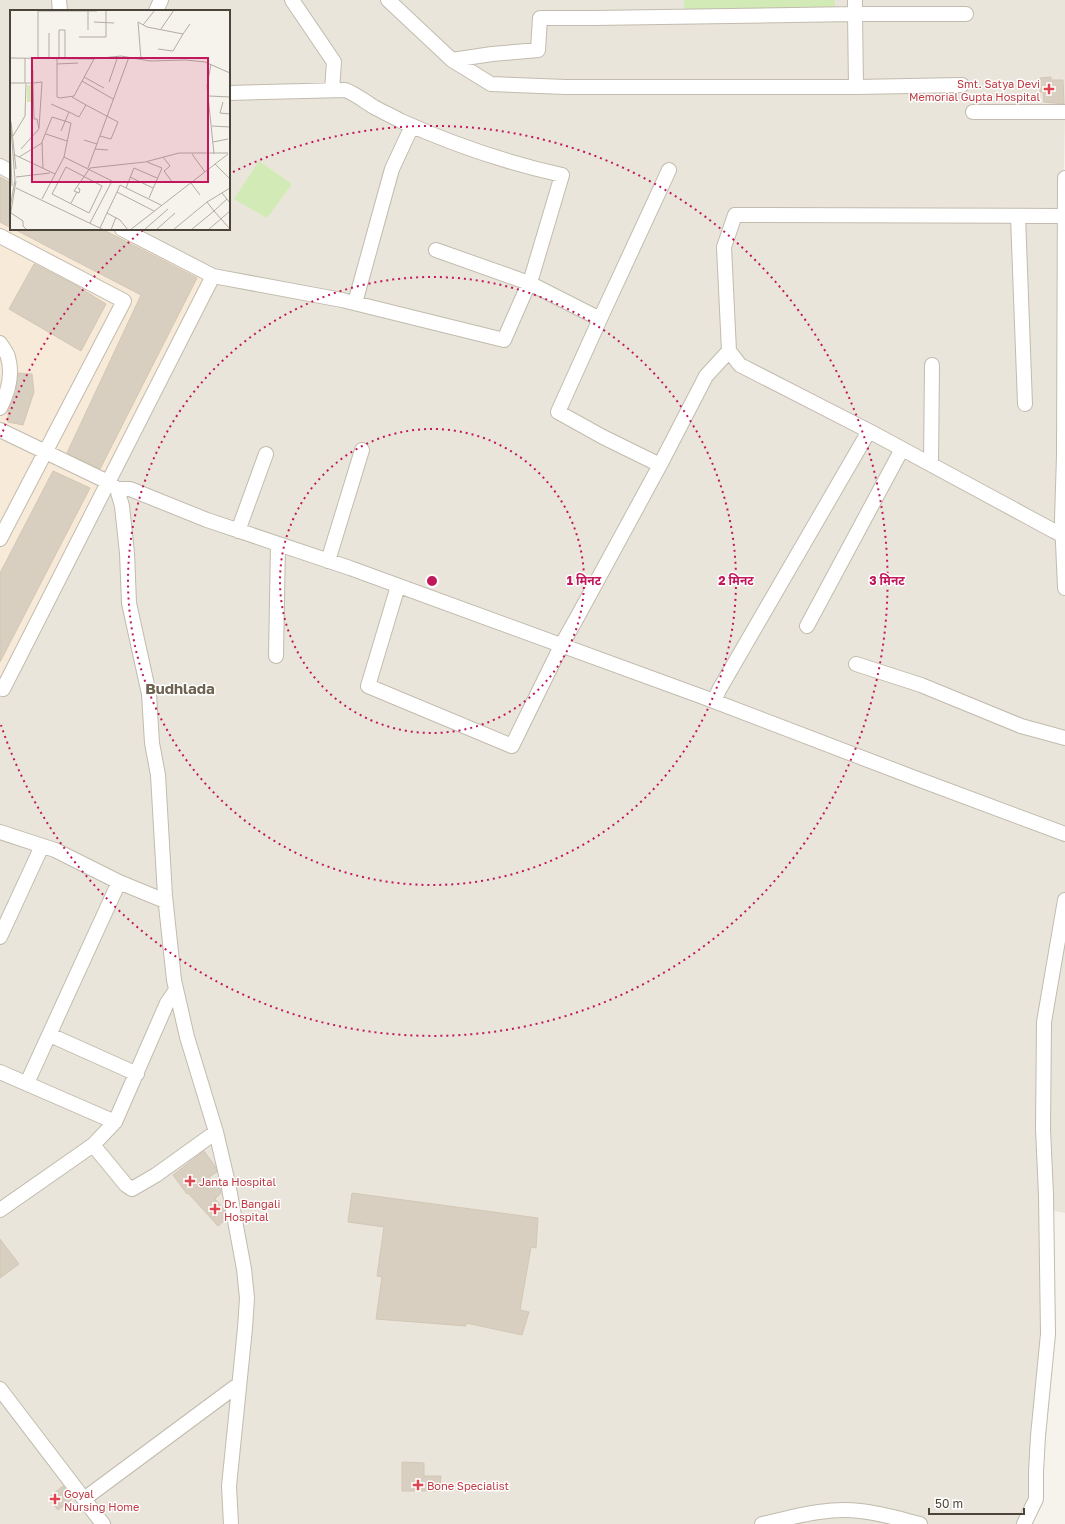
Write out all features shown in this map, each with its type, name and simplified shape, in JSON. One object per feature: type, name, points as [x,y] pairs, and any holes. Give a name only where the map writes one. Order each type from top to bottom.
[{"type":"street","points":[[59,0],[60,10]]},
{"type":"street","points":[[156,10],[161,0]]},
{"type":"street","points":[[292,0],[334,62],[332,90]]},
{"type":"street","points":[[388,0],[452,60],[491,84],[566,87],[856,87],[962,85]]},
{"type":"street","points":[[855,0],[856,87]]},
{"type":"street","points":[[452,60],[492,54],[538,50],[540,18],[966,14]]},
{"type":"street","points":[[124,230],[213,276],[355,303],[504,340],[529,283],[562,175],[536,170],[502,159],[412,126],[373,107],[353,93],[345,90],[230,93]]},
{"type":"street","points":[[973,112],[1065,112]]},
{"type":"street","points":[[355,303],[392,169],[412,126]]},
{"type":"street","points":[[0,166],[10,171]]},
{"type":"street","points":[[660,465],[603,438],[558,412],[669,170]]},
{"type":"street","points":[[1065,178],[1064,448],[1062,535],[1065,588]]},
{"type":"street","points":[[1062,535],[870,431],[740,365],[729,351],[724,247],[735,215],[1064,216]]},
{"type":"street","points":[[1018,216],[1025,404]]},
{"type":"street","points":[[0,236],[124,301],[0,539]]},
{"type":"street","points":[[436,250],[529,283],[600,319]]},
{"type":"street","points":[[1,691],[112,486],[213,276]]},
{"type":"street","points":[[0,343],[8,357],[9,384],[0,408]]},
{"type":"street","points":[[398,586],[368,686],[512,746],[560,646],[660,465],[706,376],[729,351]]},
{"type":"street","points":[[931,464],[932,366]]},
{"type":"street","points":[[0,430],[112,486],[130,489],[207,520],[328,561],[714,701],[1065,834]]},
{"type":"street","points":[[714,701],[723,683],[870,431]]},
{"type":"street","points":[[807,626],[902,449]]},
{"type":"street","points":[[328,561],[362,450]]},
{"type":"street","points":[[238,530],[266,454]]},
{"type":"street","points":[[112,486],[122,506],[128,552],[128,603],[148,694],[152,743],[158,775],[165,901],[176,990],[187,1037],[216,1132],[228,1183],[244,1269],[246,1305],[229,1486],[231,1524]]},
{"type":"street","points":[[276,656],[278,544]]},
{"type":"street","points":[[856,664],[921,685],[1021,726],[1065,738]]},
{"type":"street","points":[[0,832],[55,850],[119,882],[165,901]]},
{"type":"street","points":[[0,937],[42,846]]},
{"type":"street","points":[[27,1083],[119,882]]},
{"type":"street","points":[[1024,1524],[1036,1499],[1038,1436],[1048,1334],[1046,1202],[1043,1129],[1044,1022],[1061,942],[1065,900]]},
{"type":"street","points":[[0,1210],[93,1145],[115,1122],[167,1003],[176,990]]},
{"type":"street","points":[[50,1035],[137,1074]]},
{"type":"street","points":[[0,1072],[115,1122]]},
{"type":"street","points":[[93,1145],[126,1185],[132,1189],[156,1175],[216,1132]]},
{"type":"street","points":[[84,1499],[239,1384]]},
{"type":"street","points":[[0,1389],[103,1524]]},
{"type":"street","points":[[762,1524],[797,1515],[830,1511],[860,1511],[920,1524]]},
{"type":"shaded area","points":[[0,0],[1065,0],[1062,579],[1065,600],[1065,832],[110,482],[125,230],[230,230],[230,10],[10,10],[10,170],[0,165]]},
{"type":"shaded area","points":[[0,168],[10,173],[10,230],[121,230],[211,276],[0,686]]},
{"type":"shaded area","points":[[108,485],[116,490],[147,695],[168,935],[243,1269],[230,1524],[105,1524],[0,1387],[0,690]]},
{"type":"shaded area","points":[[119,490],[1065,835],[1065,896],[1043,1022],[1046,1259],[1035,1485],[1022,1524],[926,1524],[860,1509],[757,1524],[233,1524],[248,1297],[188,1036]]},
{"type":"shaded area","points":[[1065,910],[1065,1213],[1048,1210],[1046,1022]]},
{"type":"shaded area","points":[[0,1392],[101,1524],[0,1524]]},
{"type":"shaded area","points":[[830,1512],[915,1524],[768,1524]]},
{"type":"green space","points":[[684,0],[835,0],[835,9],[684,10]]},
{"type":"green space","points":[[259,161],[292,184],[267,218],[234,199]]},
{"type":"building","points":[[1051,77],[1051,80],[1063,80],[1064,104],[1044,102],[1043,92],[1040,92],[1040,78]]},
{"type":"building","points":[[0,177],[10,182],[10,227],[0,222]]},
{"type":"building","points":[[16,230],[104,230],[197,278],[100,469],[67,453],[141,295]]},
{"type":"building","points":[[34,264],[77,286],[106,304],[81,351],[9,309]]},
{"type":"building","points":[[18,373],[32,374],[34,392],[23,425],[8,422],[8,410],[16,392]]},
{"type":"building","points":[[53,471],[90,488],[0,662],[0,573]]},
{"type":"building","points":[[204,1151],[215,1166],[217,1172],[209,1177],[221,1190],[221,1193],[215,1199],[224,1209],[226,1219],[218,1226],[188,1193],[187,1194],[173,1175]]},
{"type":"building","points":[[352,1193],[538,1218],[536,1248],[531,1247],[520,1310],[529,1312],[522,1335],[466,1323],[466,1326],[376,1319],[382,1277],[377,1276],[384,1227],[348,1222]]},
{"type":"building","points":[[0,1239],[19,1264],[0,1278]]},
{"type":"building","points":[[402,1462],[424,1463],[424,1476],[441,1476],[440,1491],[402,1491]]},
{"type":"building","points":[[63,1486],[73,1498],[58,1510],[48,1498]]},
{"type":"place","name":"Smt. Satya Devi Memorial Gupta Hospital","points":[[1049,89]]},
{"type":"place","name":"Janta Hospital","points":[[190,1181]]},
{"type":"place","name":"Dr. Bangali Hospital","points":[[215,1209]]},
{"type":"place","name":"Bone Specialist","points":[[418,1485]]},
{"type":"place","name":"Goyal Nursing Home","points":[[55,1499]]},
{"type":"district","name":"Budhlada","points":[[180,688]]}]
